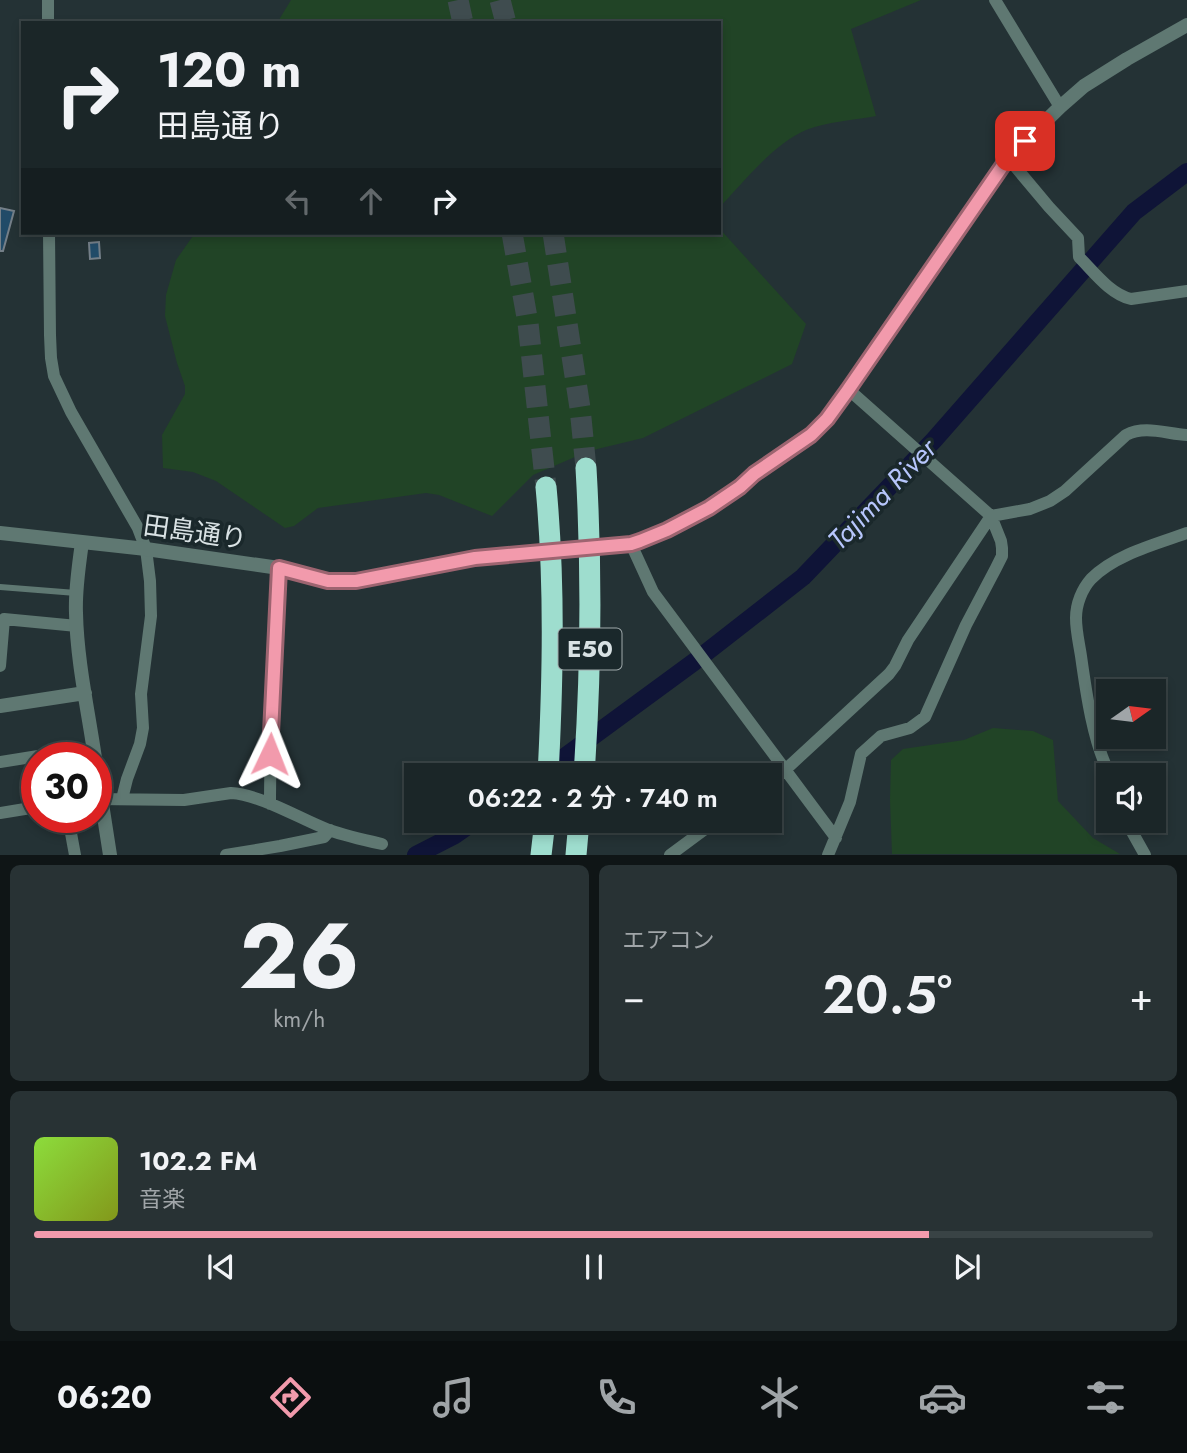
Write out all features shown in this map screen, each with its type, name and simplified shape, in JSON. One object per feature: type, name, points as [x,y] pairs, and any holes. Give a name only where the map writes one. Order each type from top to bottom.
[{"type":"highway","name":"E50","points":[[585,763],[590,650],[586,468]]},
{"type":"highway","name":"E50","points":[[547,487],[552,657],[548,763]]},
{"type":"highway","points":[[541,855],[544,833]]},
{"type":"highway","points":[[576,855],[578,833]]},
{"type":"street","points":[[48,0],[48,21]]},
{"type":"street","points":[[995,0],[1059,107]]},
{"type":"street","name":"田島通り","points":[[0,533],[146,549],[279,568],[328,581],[356,581],[475,558],[631,544],[649,538],[709,508],[811,435],[827,419],[848,390],[1008,158],[1084,86],[1187,25]]},
{"type":"street","points":[[1008,158],[1078,238],[1079,257],[1109,287],[1131,299],[1187,291]]},
{"type":"street","points":[[49,235],[50,335],[54,376],[71,412],[138,528],[146,549],[151,616],[143,676],[143,728],[122,799]]},
{"type":"street","points":[[828,855],[850,802],[862,754],[881,736],[910,728],[925,717],[960,637],[1002,556],[1001,541],[991,516],[848,390]]},
{"type":"street","points":[[782,772],[889,674],[908,640],[991,516],[1030,509],[1050,501],[1133,431],[1187,435]]},
{"type":"street","points":[[1104,763],[1091,715],[1076,617],[1082,592],[1090,580],[1113,562],[1187,533]]},
{"type":"street","points":[[82,542],[76,593],[77,626],[93,742]]},
{"type":"street","points":[[631,544],[653,592],[836,838]]},
{"type":"street","points":[[270,804],[270,729],[279,568]]},
{"type":"street","points":[[0,666],[4,619],[77,626]]},
{"type":"street","points":[[0,706],[85,693]]},
{"type":"street","points":[[0,762],[21,759]]},
{"type":"street","points":[[112,799],[184,800],[238,793],[330,830],[382,844]]},
{"type":"street","points":[[0,813],[21,810]]},
{"type":"street","points":[[226,855],[324,837],[330,830]]},
{"type":"street","points":[[70,833],[72,854]]},
{"type":"street","points":[[106,833],[110,855]]},
{"type":"street","points":[[670,855],[700,833]]},
{"type":"street","points":[[1133,833],[1145,855]]},
{"type":"lane","points":[[0,587],[76,593]]},
{"type":"green space","points":[[291,0],[921,0],[851,29],[876,116],[822,125],[794,136],[760,164],[721,206],[721,21],[278,21]]},
{"type":"green space","points":[[721,230],[806,324],[792,364],[643,438],[589,451],[533,475],[492,516],[439,495],[426,493],[318,508],[294,526],[285,528],[216,481],[193,472],[163,468],[162,435],[185,394],[165,316],[166,295],[176,260],[194,235],[721,235]]},
{"type":"green space","points":[[993,728],[1033,731],[1053,740],[1058,801],[1093,838],[1120,854],[892,854],[891,760],[903,749],[964,740]]},
{"type":"building","points":[[0,208],[14,211],[3,251],[0,251]]},
{"type":"building","points":[[99,242],[100,258],[90,259],[89,243]]},
{"type":"waterway","name":"Tajima River","points":[[556,763],[694,662],[803,577],[934,440],[1134,212],[1187,172]]},
{"type":"waterway","name":"Tajima River","points":[[416,855],[458,833]]},
{"type":"tunnel","points":[[458,0],[463,21]]},
{"type":"tunnel","points":[[500,0],[505,21]]},
{"type":"tunnel","points":[[512,235],[528,323],[546,487]]},
{"type":"tunnel","points":[[553,235],[580,408],[586,468]]},
{"type":"route","points":[[270,754],[279,568],[328,581],[356,581],[475,558],[631,544],[667,530],[709,508],[811,435],[827,419],[1008,158],[1025,141]]}]
